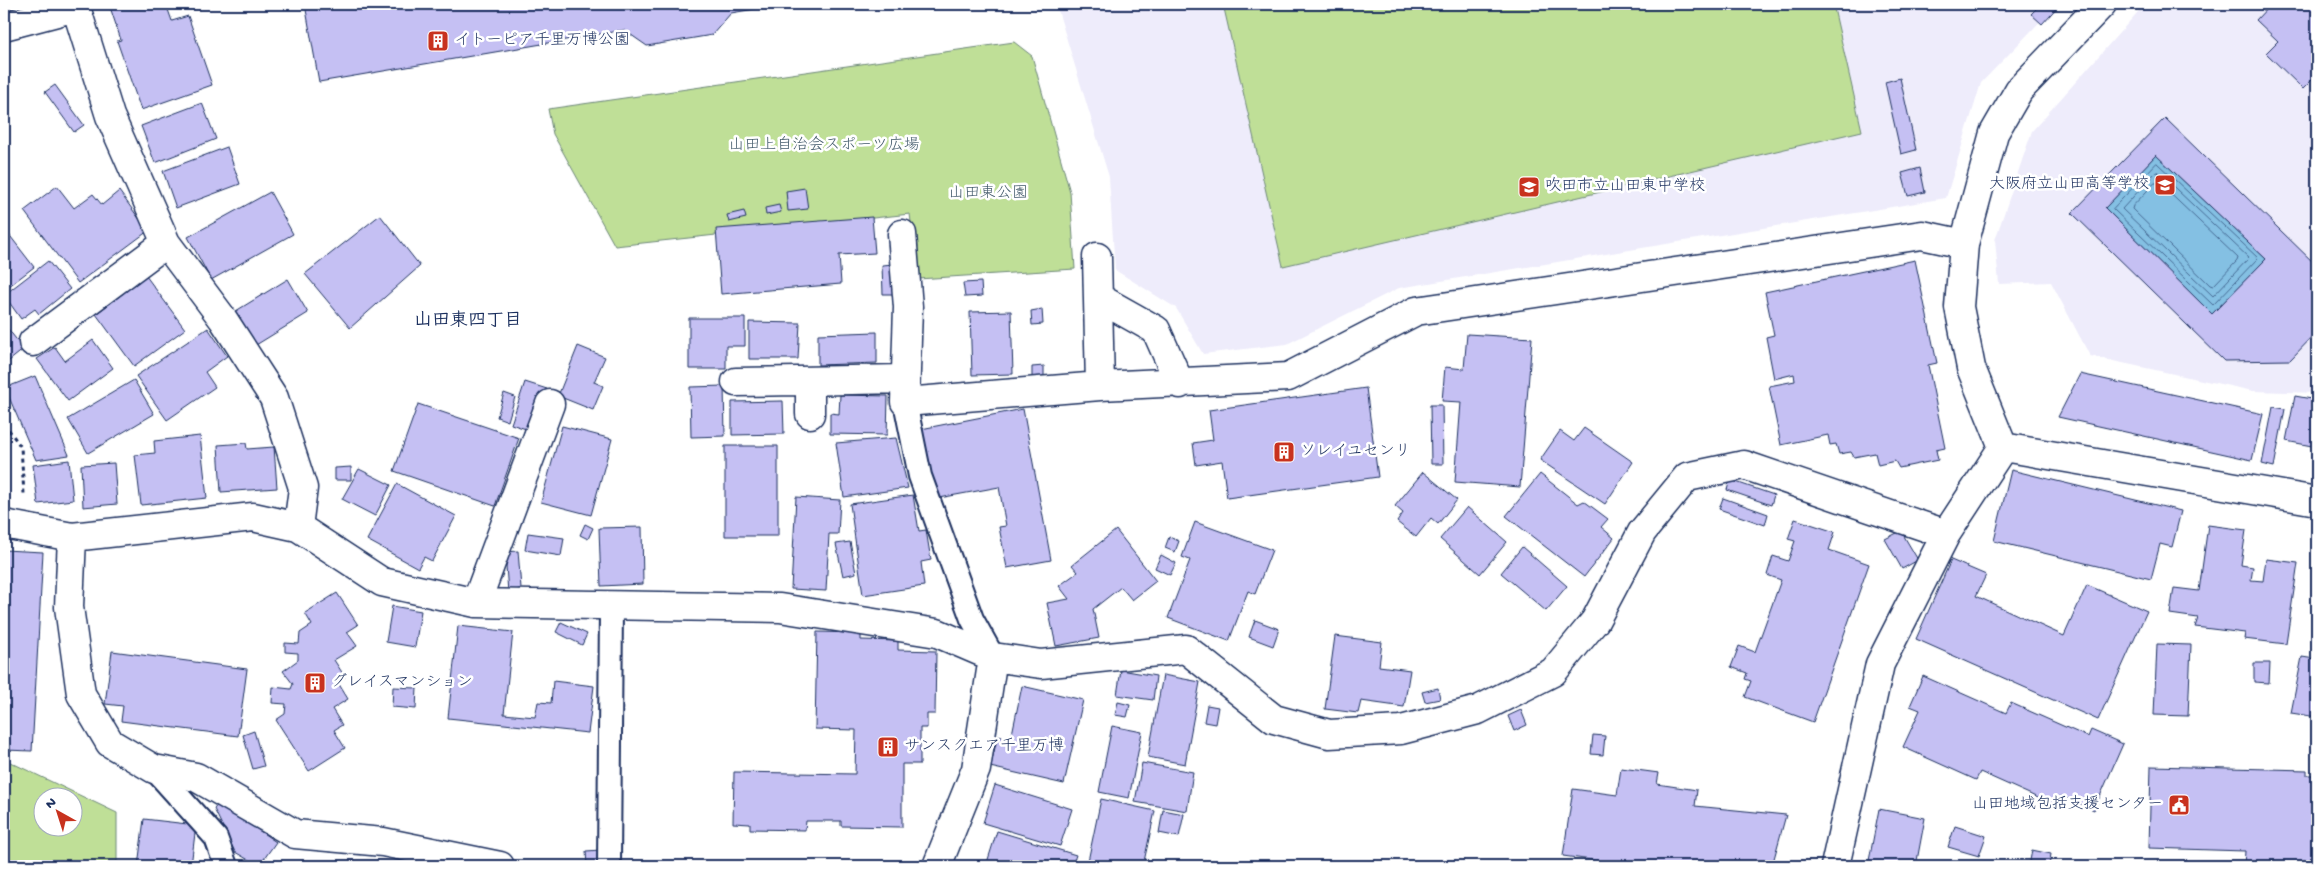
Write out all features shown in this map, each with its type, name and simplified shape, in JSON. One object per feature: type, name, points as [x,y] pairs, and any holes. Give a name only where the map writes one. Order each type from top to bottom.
[{"type":"street","points":[[2004,447],[1969,359],[1959,307],[1964,244],[1994,133],[2019,90],[2102,4]]},
{"type":"street","points":[[4,26],[76,5],[110,116],[166,243],[222,319],[274,398],[303,488],[298,526]]},
{"type":"street","points":[[902,234],[908,307],[905,391]]},
{"type":"street","points":[[736,382],[810,381],[905,391],[1180,384],[1288,377],[1416,310],[1922,235],[1964,244]]},
{"type":"street","points":[[33,342],[166,243]]},
{"type":"street","points":[[1097,257],[1100,386]]},
{"type":"street","points":[[1099,298],[1156,330],[1180,384]]},
{"type":"street","points":[[810,381],[810,414]]},
{"type":"street","points":[[476,603],[550,404]]},
{"type":"street","points":[[2004,447],[2317,501]]},
{"type":"street","points":[[1835,866],[1880,664],[1946,534],[2004,447]]},
{"type":"street","points":[[9,524],[72,537],[253,517],[298,526],[382,582],[476,603],[780,608],[937,633],[993,657],[1041,664],[1186,649],[1274,718],[1329,734],[1401,730],[1478,710],[1553,672],[1595,621],[1642,532],[1687,477],[1744,465],[1946,534]]},
{"type":"street","points":[[72,537],[69,607],[81,694],[110,743],[154,769],[196,777],[295,834],[383,842],[500,866]]},
{"type":"street","points":[[938,866],[976,769],[993,657]]},
{"type":"lane","points":[[905,391],[920,476],[972,619],[993,657]]},
{"type":"lane","points":[[610,866],[611,606]]},
{"type":"lane","points":[[154,769],[216,838],[226,866]]},
{"type":"path","points":[[4,423],[21,447],[25,504],[9,524]]},
{"type":"path","points":[[4,455],[7,460],[4,481]]},
{"type":"shaded area","name":"吹田市立山田東中学校","points":[[1056,4],[2057,4],[1981,83],[1946,198],[1399,288],[1287,344],[1203,354],[1176,308],[1115,270],[1109,177]]},
{"type":"shaded area","name":"大阪府立山田高等学校","points":[[2145,4],[2317,4],[2317,393],[2253,391],[2090,356],[2051,282],[1999,284],[1995,240],[2032,131]]},
{"type":"green space","points":[[1223,4],[1833,4],[1862,131],[1283,266]]},
{"type":"green space","points":[[1014,42],[1032,56],[1070,192],[1075,269],[918,279],[910,214],[615,246],[553,134],[548,109]]},
{"type":"green space","points":[[10,762],[65,788],[32,788],[32,838],[82,838],[82,796],[117,813],[117,866],[4,866],[4,765]]},
{"type":"water","points":[[2156,155],[2266,259],[2212,314],[2105,208]]},
{"type":"building","points":[[109,4],[166,4],[172,21],[188,16],[212,85],[141,110],[117,41],[121,40]]},
{"type":"building","name":"イトーピア千里万博公園","points":[[305,4],[785,4],[731,13],[712,35],[647,46],[624,30],[319,82]]},
{"type":"building","points":[[2041,4],[2060,4],[2042,24],[2031,14]]},
{"type":"building","points":[[2271,4],[2317,4],[2317,79],[2315,77],[2303,89],[2266,53],[2278,41],[2256,20]]},
{"type":"building","points":[[1900,78],[1916,150],[1901,154],[1885,82]]},
{"type":"building","points":[[55,85],[84,125],[74,132],[45,92]]},
{"type":"building","points":[[202,103],[216,139],[155,163],[141,126]]},
{"type":"building","points":[[2165,118],[2317,266],[2317,335],[2316,333],[2290,360],[2224,361],[2072,213]],"holes":[[[2156,155],[2266,259],[2212,314],[2105,208]]]},
{"type":"building","points":[[227,147],[240,184],[176,208],[163,171]]},
{"type":"building","points":[[1920,168],[1925,192],[1908,196],[1902,173]]},
{"type":"building","points":[[57,186],[74,208],[93,194],[102,205],[119,191],[148,231],[78,283],[24,211]]},
{"type":"building","points":[[805,188],[808,209],[788,211],[786,191]]},
{"type":"building","points":[[270,192],[293,234],[211,280],[188,237]]},
{"type":"building","points":[[779,205],[781,212],[766,215],[765,208]]},
{"type":"building","points":[[744,211],[746,218],[729,222],[727,215]]},
{"type":"building","points":[[380,215],[420,266],[350,328],[305,274]]},
{"type":"building","points":[[872,217],[875,253],[839,255],[841,284],[721,294],[716,229]]},
{"type":"building","points":[[4,228],[34,267],[4,290]]},
{"type":"building","points":[[1915,260],[1937,363],[1928,365],[1945,448],[1936,450],[1938,460],[1899,468],[1895,461],[1878,465],[1875,453],[1854,457],[1851,452],[1839,454],[1836,444],[1830,445],[1828,435],[1781,445],[1769,386],[1795,381],[1794,374],[1774,379],[1766,337],[1774,335],[1765,292]]},
{"type":"building","points":[[48,261],[70,289],[39,314],[35,309],[21,319],[4,295]]},
{"type":"building","points":[[894,264],[895,294],[883,294],[882,265]]},
{"type":"building","points":[[146,276],[185,329],[134,366],[96,314]]},
{"type":"building","points":[[288,279],[308,313],[251,348],[231,314]]},
{"type":"building","points":[[981,282],[982,296],[965,297],[963,283]]},
{"type":"building","points":[[1042,309],[1043,324],[1032,325],[1031,311]]},
{"type":"building","points":[[1011,311],[1013,374],[972,375],[970,312]]},
{"type":"building","points":[[689,318],[745,318],[745,346],[726,346],[726,369],[689,369]]},
{"type":"building","points":[[749,322],[800,323],[798,359],[749,359]]},
{"type":"building","points":[[4,324],[24,349],[4,365]]},
{"type":"building","points":[[208,328],[227,356],[205,372],[215,387],[167,420],[136,376]]},
{"type":"building","points":[[877,332],[877,363],[818,365],[818,334]]},
{"type":"building","points":[[1467,334],[1532,338],[1520,487],[1455,482],[1461,402],[1442,401],[1445,367],[1464,369]]},
{"type":"building","points":[[93,340],[113,368],[68,401],[37,359],[55,347],[65,361]]},
{"type":"building","points":[[578,346],[605,357],[594,382],[603,386],[593,410],[558,396]]},
{"type":"building","points":[[1044,366],[1044,379],[1032,379],[1032,367]]},
{"type":"building","points":[[2080,374],[2263,414],[2252,460],[2058,417]]},
{"type":"building","points":[[35,376],[69,455],[36,460],[5,388]]},
{"type":"building","points":[[134,380],[154,414],[88,453],[68,419]]},
{"type":"building","points":[[525,382],[547,389],[532,431],[511,424]]},
{"type":"building","points":[[724,386],[725,436],[691,437],[690,387]]},
{"type":"building","name":"ソレイユセンリ","points":[[1366,388],[1378,477],[1227,498],[1222,461],[1196,465],[1193,443],[1213,440],[1209,410]]},
{"type":"building","points":[[504,393],[515,397],[508,421],[497,417]]},
{"type":"building","points":[[840,395],[888,396],[887,435],[830,434],[830,413],[839,414]]},
{"type":"building","points":[[2295,396],[2317,400],[2317,447],[2286,441]]},
{"type":"building","points":[[783,401],[784,434],[732,435],[732,402]]},
{"type":"building","points":[[418,404],[519,438],[495,506],[394,471]]},
{"type":"building","points":[[1430,405],[1442,405],[1443,464],[1431,464]]},
{"type":"building","points":[[2273,407],[2285,409],[2274,467],[2262,464]]},
{"type":"building","points":[[1023,409],[1051,560],[1007,568],[999,527],[1006,526],[999,487],[934,499],[921,429]]},
{"type":"building","points":[[562,426],[612,439],[591,515],[541,502]]},
{"type":"building","points":[[1584,428],[1633,462],[1605,504],[1540,460],[1560,431],[1574,441]]},
{"type":"building","points":[[200,436],[207,498],[141,505],[135,455],[155,453],[154,441]]},
{"type":"building","points":[[896,438],[908,488],[844,497],[836,443]]},
{"type":"building","points":[[246,443],[247,449],[274,447],[277,488],[221,492],[218,445]]},
{"type":"building","points":[[725,446],[778,446],[778,536],[725,536]]},
{"type":"building","points":[[69,460],[73,500],[38,504],[33,465]]},
{"type":"building","points":[[114,463],[117,504],[83,507],[81,465]]},
{"type":"building","points":[[351,467],[351,480],[335,480],[335,468]]},
{"type":"building","points":[[359,469],[391,485],[375,516],[342,499]]},
{"type":"building","points":[[2011,470],[2181,511],[2172,547],[2160,544],[2151,579],[1994,541]]},
{"type":"building","points":[[1423,472],[1457,500],[1438,524],[1431,518],[1416,537],[1397,522],[1403,513],[1395,506]]},
{"type":"building","points":[[1540,474],[1578,504],[1584,501],[1608,519],[1601,527],[1614,538],[1584,577],[1506,516]]},
{"type":"building","points":[[1730,480],[1774,495],[1771,505],[1727,490]]},
{"type":"building","points":[[397,484],[456,516],[432,561],[424,557],[418,568],[367,540]]},
{"type":"building","points":[[913,495],[919,531],[926,530],[931,560],[921,562],[924,586],[863,595],[850,504]]},
{"type":"building","points":[[796,497],[840,500],[838,534],[829,534],[826,591],[791,589]]},
{"type":"building","points":[[1723,498],[1768,514],[1765,525],[1719,509]]},
{"type":"building","points":[[1467,507],[1507,542],[1480,574],[1440,539]]},
{"type":"building","points":[[1795,519],[1835,532],[1829,550],[1869,564],[1813,722],[1745,697],[1751,681],[1745,679],[1747,673],[1731,667],[1739,646],[1755,652],[1781,580],[1767,575],[1773,556],[1788,561],[1795,541],[1788,539]]},
{"type":"building","points":[[1195,522],[1272,550],[1255,594],[1248,591],[1229,641],[1168,618],[1190,560],[1182,557]]},
{"type":"building","points":[[585,524],[593,528],[588,539],[580,535]]},
{"type":"building","points":[[2208,525],[2246,530],[2241,565],[2253,567],[2251,580],[2263,581],[2266,559],[2298,563],[2286,644],[2244,639],[2245,633],[2195,627],[2198,618],[2170,614],[2174,588],[2199,591]]},
{"type":"building","points":[[642,527],[643,584],[601,586],[599,528]]},
{"type":"building","points":[[1116,530],[1156,581],[1132,600],[1121,587],[1093,609],[1099,638],[1056,646],[1047,603],[1069,599],[1059,586],[1078,572],[1072,565]]},
{"type":"building","points":[[1901,531],[1918,560],[1902,569],[1885,539]]},
{"type":"building","points":[[528,533],[564,538],[561,556],[525,550]]},
{"type":"building","points":[[1169,537],[1179,541],[1175,552],[1165,548]]},
{"type":"building","points":[[850,542],[856,573],[843,576],[836,544]]},
{"type":"building","points":[[1522,547],[1567,586],[1546,611],[1501,573]]},
{"type":"building","points":[[4,550],[43,552],[32,751],[4,750]]},
{"type":"building","points":[[518,551],[521,588],[508,593],[505,552]]},
{"type":"building","points":[[1161,555],[1176,563],[1170,575],[1155,568]]},
{"type":"building","points":[[1951,560],[1986,575],[1976,596],[2064,636],[2087,585],[2147,611],[2098,720],[1916,639]]},
{"type":"building","name":"グレイスマンション","points":[[337,593],[358,625],[347,632],[357,646],[334,660],[345,677],[337,681],[348,699],[332,709],[342,725],[334,730],[345,748],[309,771],[276,720],[285,714],[286,704],[272,703],[273,687],[291,689],[293,684],[283,671],[298,660],[298,653],[285,652],[285,643],[299,644],[300,633],[312,625],[305,613]]},
{"type":"building","points":[[392,606],[421,611],[415,647],[386,642]]},
{"type":"building","points":[[1255,620],[1279,629],[1273,646],[1249,637]]},
{"type":"building","points":[[561,622],[587,634],[582,645],[556,632]]},
{"type":"building","points":[[458,626],[513,632],[504,714],[535,717],[538,702],[551,703],[553,681],[594,686],[588,733],[448,718]]},
{"type":"building","name":"サンスクエア千里万博","points":[[817,632],[861,633],[861,640],[898,641],[898,650],[936,651],[935,714],[927,714],[927,728],[920,728],[920,764],[902,764],[902,827],[841,826],[841,821],[806,821],[805,830],[750,829],[750,824],[733,823],[734,772],[855,774],[856,730],[815,729]]},
{"type":"building","points":[[1335,636],[1382,642],[1379,666],[1410,670],[1404,707],[1361,701],[1358,713],[1325,709]]},
{"type":"building","points":[[2157,644],[2191,645],[2188,716],[2154,715]]},
{"type":"building","points":[[2317,646],[2317,717],[2291,713],[2302,657],[2315,659]]},
{"type":"building","points":[[112,651],[247,669],[238,736],[121,721],[123,706],[105,704]]},
{"type":"building","points":[[2254,663],[2270,663],[2269,683],[2254,682]]},
{"type":"building","points":[[1121,670],[1156,676],[1153,700],[1117,695]]},
{"type":"building","points":[[1163,675],[1200,682],[1185,764],[1148,757]]},
{"type":"building","points":[[1923,676],[2006,713],[2011,703],[2088,737],[2091,730],[2123,744],[2094,810],[2061,796],[2056,806],[1980,772],[1976,780],[1903,747],[1920,710],[1910,706]]},
{"type":"building","points":[[1022,686],[1083,700],[1064,784],[990,767],[998,736],[1011,739]]},
{"type":"building","points":[[393,687],[417,688],[416,709],[392,707]]},
{"type":"building","points":[[1438,688],[1440,699],[1425,702],[1422,692]]},
{"type":"building","points":[[1118,702],[1130,705],[1127,717],[1115,715]]},
{"type":"building","points":[[1207,705],[1218,707],[1215,724],[1204,722]]},
{"type":"building","points":[[1521,710],[1527,725],[1514,731],[1508,716]]},
{"type":"building","points":[[1112,726],[1142,732],[1129,798],[1099,792]]},
{"type":"building","points":[[254,731],[264,766],[253,769],[243,735]]},
{"type":"building","points":[[1593,735],[1605,736],[1603,755],[1591,754]]},
{"type":"building","points":[[1142,763],[1193,772],[1187,811],[1135,802]]},
{"type":"building","points":[[2151,766],[2307,770],[2307,775],[2317,775],[2317,866],[2244,866],[2245,851],[2149,848]]},
{"type":"building","points":[[1621,768],[1659,773],[1657,784],[1697,790],[1695,806],[1786,815],[1772,866],[1634,866],[1563,856],[1573,789],[1617,795]]},
{"type":"building","points":[[995,785],[1072,809],[1060,846],[983,823]]},
{"type":"building","points":[[1101,799],[1155,811],[1143,866],[1087,866]]},
{"type":"building","points":[[219,803],[276,842],[259,866],[235,852],[214,809]]},
{"type":"building","points":[[1879,809],[1925,818],[1916,866],[1868,866]]},
{"type":"building","points":[[1163,810],[1184,814],[1179,837],[1159,833]]},
{"type":"building","points":[[144,819],[196,825],[191,866],[138,866]]},
{"type":"building","points":[[1955,826],[1986,836],[1979,856],[1948,847]]},
{"type":"building","points":[[997,831],[1076,855],[1072,866],[986,866]]},
{"type":"building","points":[[601,850],[602,866],[587,866],[586,851]]},
{"type":"building","points":[[2032,850],[2051,854],[2049,866],[2029,866]]},
{"type":"building","points":[[422,857],[462,866],[409,866]]},
{"type":"place","name":"イトーピア千里万博公園","points":[[438,41]]},
{"type":"place","name":"大阪府立山田高等学校","points":[[2165,185]]},
{"type":"place","name":"吹田市立山田東中学校","points":[[1529,187]]},
{"type":"place","name":"ソレイユセンリ","points":[[1284,452]]},
{"type":"place","name":"グレイスマンション","points":[[315,683]]},
{"type":"place","name":"サンスクエア千里万博","points":[[888,747]]},
{"type":"place","name":"山田地域包括支援センター","points":[[2179,805]]},
{"type":"district","name":"山田東四丁目","points":[[468,321]]},
{"type":"park label","name":"山田上自治会スポーツ広場","points":[[824,146]]},
{"type":"park label","name":"山田東公園","points":[[988,194]]}]
